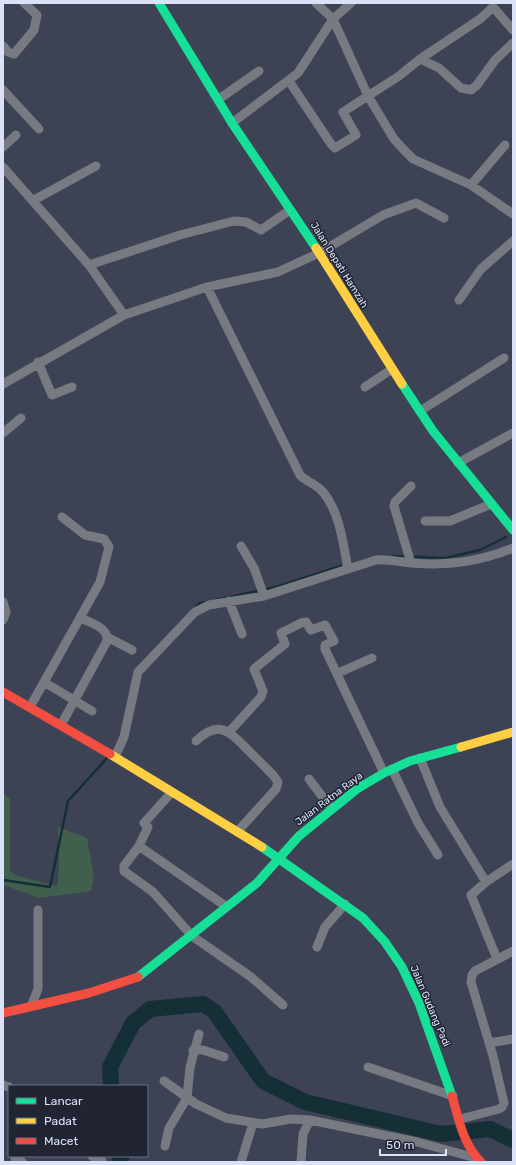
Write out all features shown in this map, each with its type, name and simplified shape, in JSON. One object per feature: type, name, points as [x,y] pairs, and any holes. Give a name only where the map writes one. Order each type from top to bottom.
[{"type":"street","points":[[3,46],[8,52],[14,54],[34,30],[37,15],[24,3]]},
{"type":"street","name":"Jalan Depati Hamzah","points":[[159,3],[219,99],[232,123],[319,253],[420,411],[458,463],[513,530]]},
{"type":"street","points":[[316,3],[332,19],[368,96],[394,139],[409,155],[471,185],[513,214]]},
{"type":"street","points":[[232,123],[298,73],[332,19],[351,3]]},
{"type":"street","points":[[289,81],[335,148],[356,135],[343,112],[399,76],[420,59],[480,19],[491,5],[513,30]]},
{"type":"street","points":[[420,59],[439,68],[461,88],[471,90],[477,85],[495,60],[513,42]]},
{"type":"street","points":[[219,99],[259,71]]},
{"type":"street","points":[[3,90],[39,129]]},
{"type":"street","points":[[3,147],[16,135]]},
{"type":"street","points":[[471,185],[506,145]]},
{"type":"street","points":[[3,166],[89,265],[124,315]]},
{"type":"street","points":[[34,200],[96,166]]},
{"type":"street","points":[[3,384],[38,362],[124,315],[207,287],[270,274],[319,253],[383,215],[416,204],[444,218]]},
{"type":"street","points":[[89,265],[180,235],[234,221],[246,222],[262,230],[290,210]]},
{"type":"street","points":[[459,300],[480,269],[513,241]]},
{"type":"street","points":[[207,287],[300,475],[315,485],[330,503],[337,516],[348,568]]},
{"type":"street","points":[[420,411],[504,358]]},
{"type":"street","points":[[38,362],[52,395],[72,387]]},
{"type":"street","points":[[365,387],[392,369]]},
{"type":"street","points":[[3,433],[21,418]]},
{"type":"street","points":[[458,463],[513,433]]},
{"type":"street","points":[[410,557],[394,506],[411,486]]},
{"type":"street","points":[[425,521],[450,521],[491,504]]},
{"type":"street","points":[[30,708],[103,576],[109,547],[104,539],[85,535],[62,517]]},
{"type":"street","points":[[241,546],[254,568],[263,593]]},
{"type":"street","points":[[109,754],[124,737],[135,682],[141,667],[195,612],[210,605],[263,593],[348,568],[385,559],[410,557],[444,564],[492,557],[513,548]]},
{"type":"street","points":[[230,601],[242,634]]},
{"type":"street","points":[[3,602],[6,612],[3,620]]},
{"type":"street","points":[[80,618],[96,625],[106,633],[107,637],[132,650]]},
{"type":"street","points":[[229,732],[261,697],[263,691],[254,669],[285,644],[281,633],[306,622],[311,630],[325,625],[334,641],[325,645],[325,649],[388,771],[418,824],[438,855]]},
{"type":"street","points":[[61,725],[107,637]]},
{"type":"street","points":[[338,673],[372,658]]},
{"type":"street","points":[[44,682],[74,698],[92,711]]},
{"type":"street","name":"Jalan Gudang Padi","points":[[3,692],[61,725],[170,793],[279,858],[345,904],[374,929],[402,967],[419,1003],[453,1096],[465,1140],[469,1150],[479,1160]]},
{"type":"street","points":[[196,741],[206,732],[215,729],[229,732],[273,775],[278,782],[276,789],[237,832]]},
{"type":"street","name":"Jalan Ratna Raya","points":[[3,1013],[32,1004],[85,994],[120,985],[140,976],[257,883],[298,836],[357,789],[388,771],[420,758],[513,732]]},
{"type":"street","points":[[420,758],[440,807],[453,831],[486,882]]},
{"type":"street","points":[[309,780],[332,808]]},
{"type":"street","points":[[170,793],[144,823],[148,827],[139,846],[124,866],[124,870],[158,897],[192,936],[251,977],[283,1005]]},
{"type":"street","points":[[139,846],[227,908]]},
{"type":"street","points":[[497,959],[472,895],[486,882],[513,864]]},
{"type":"street","points":[[317,947],[322,931],[345,904]]},
{"type":"street","points":[[32,1004],[38,989],[38,910]]},
{"type":"street","points":[[460,1120],[502,1107],[504,1103],[489,1043],[471,982],[472,975],[475,972],[513,951]]},
{"type":"street","points":[[164,1146],[169,1128],[187,1098],[193,1050],[199,1034]]},
{"type":"street","points":[[489,1043],[513,1039]]},
{"type":"street","points":[[193,1050],[203,1050],[224,1057]]},
{"type":"street","points":[[368,1067],[453,1096]]},
{"type":"street","points":[[164,1081],[201,1107],[226,1118],[262,1124],[291,1119],[310,1120],[417,1142],[479,1160]]},
{"type":"street","points":[[301,1162],[304,1134],[310,1120]]},
{"type":"street","points":[[241,1162],[253,1123]]},
{"type":"green space","points":[[3,793],[10,799],[10,872],[18,876],[57,886],[59,867],[58,827],[87,838],[94,877],[91,891],[39,898],[3,885]]},
{"type":"waterway","points":[[393,556],[445,558],[480,550],[506,537]]},
{"type":"waterway","points":[[216,600],[276,587],[341,566]]},
{"type":"waterway","points":[[196,607],[200,603],[207,602]]},
{"type":"waterway","points":[[3,880],[50,887],[68,801],[108,757]]},
{"type":"waterway","points":[[111,1085],[110,1067],[133,1023],[150,1009],[203,1004],[214,1011],[263,1081],[305,1102],[441,1134],[490,1129],[513,1140]]},
{"type":"waterway","points":[[119,1162],[122,1157]]},
{"type":"traffic: fast","points":[[159,3],[232,123],[316,248]]},
{"type":"traffic: fast","points":[[402,384],[433,431],[513,530]]},
{"type":"traffic: fast","points":[[138,977],[257,883],[299,836],[357,789],[384,773],[410,761],[461,747]]},
{"type":"traffic: fast","points":[[262,847],[363,918],[385,942],[402,967],[419,1003],[452,1096]]},
{"type":"traffic: slow","points":[[316,248],[402,384]]},
{"type":"traffic: slow","points":[[461,747],[513,732]]},
{"type":"traffic: slow","points":[[110,754],[262,847]]},
{"type":"traffic: jam","points":[[3,692],[110,754]]},
{"type":"traffic: jam","points":[[3,1013],[89,993],[138,977]]},
{"type":"traffic: jam","points":[[452,1096],[466,1140],[481,1162]]}]
